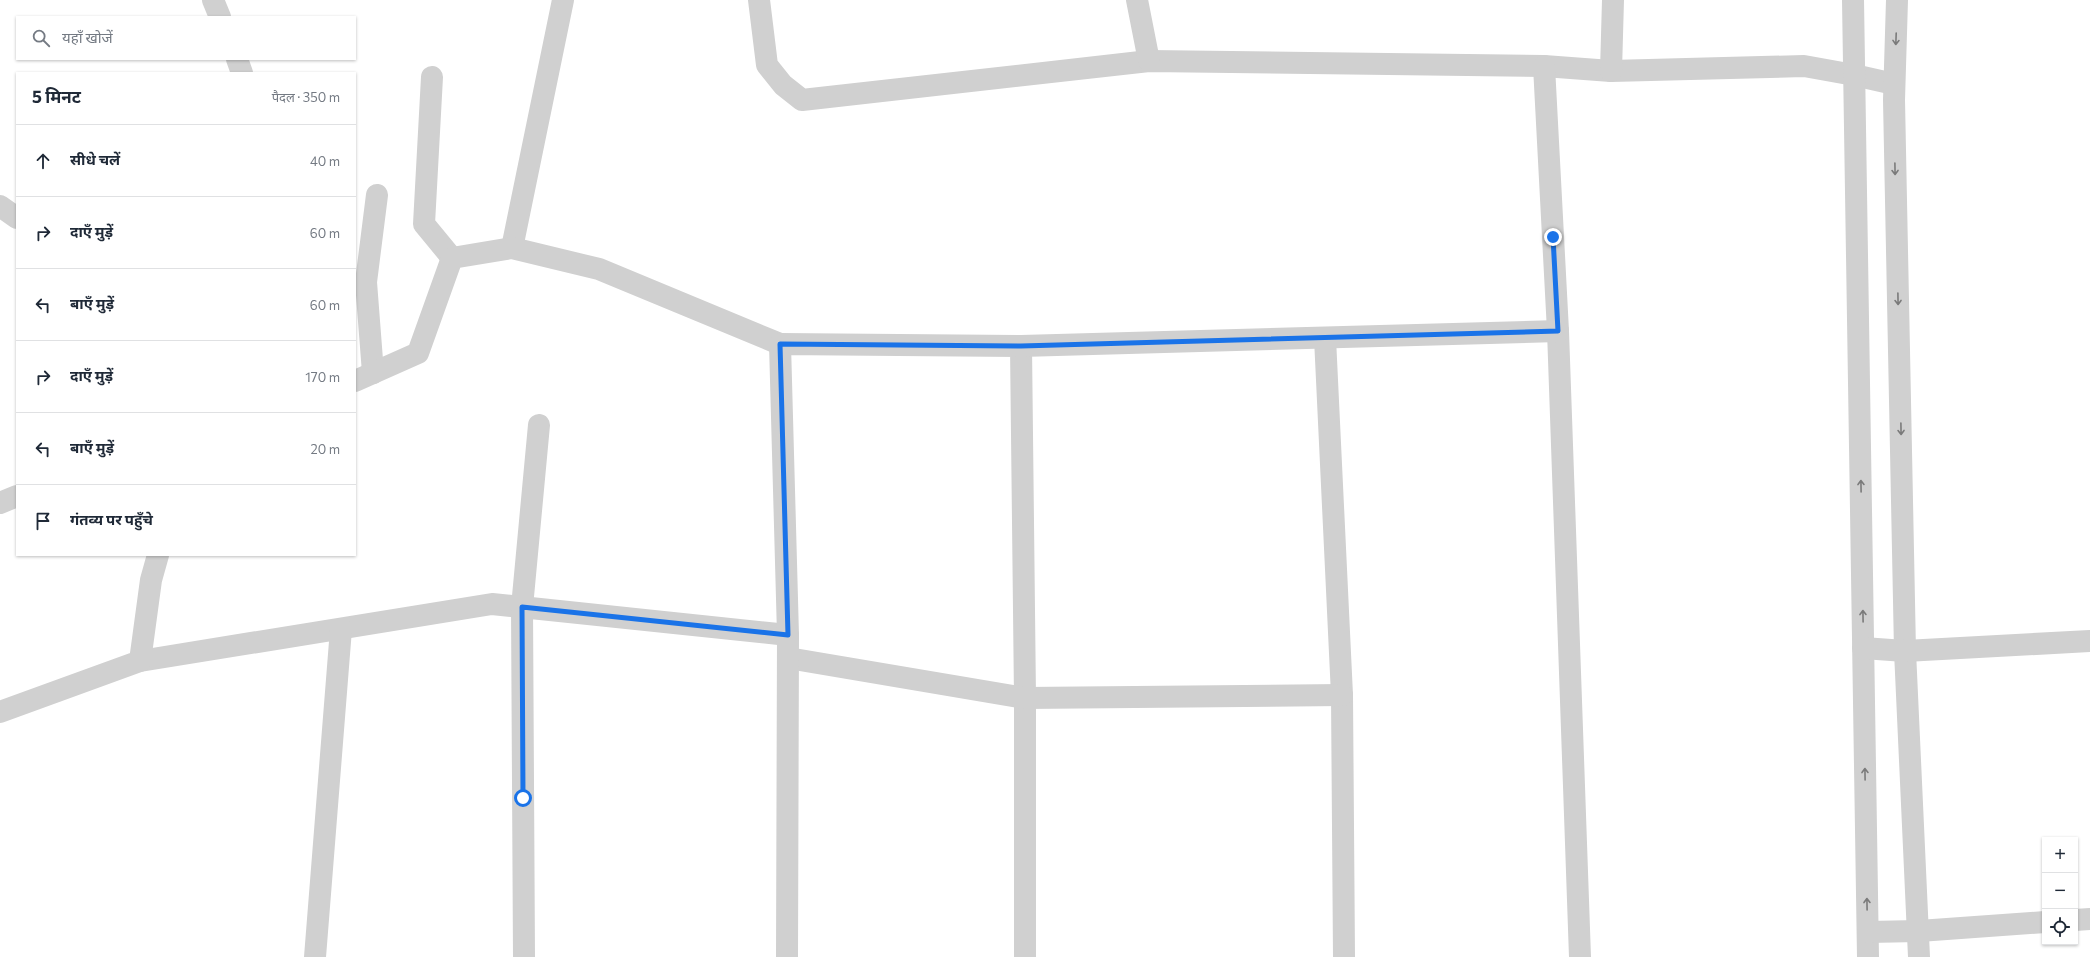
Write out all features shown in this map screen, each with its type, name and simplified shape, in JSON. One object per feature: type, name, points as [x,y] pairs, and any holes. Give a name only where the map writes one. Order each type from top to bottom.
[{"type":"street","points":[[213,0],[220,16]]},
{"type":"street","points":[[512,248],[563,0]]},
{"type":"street","points":[[759,0],[767,65],[783,85],[802,100],[1149,61],[1544,66],[1611,71],[1804,66],[1854,74],[1894,84]]},
{"type":"street","points":[[1137,0],[1149,61]]},
{"type":"street","points":[[1611,71],[1613,0]]},
{"type":"street","points":[[1853,0],[1868,957]]},
{"type":"street","points":[[1897,0],[1894,84],[1905,651],[1919,931],[1918,957]]},
{"type":"street","points":[[237,60],[242,72]]},
{"type":"street","points":[[1544,66],[1558,331],[1580,957]]},
{"type":"street","points":[[432,77],[424,224],[452,258]]},
{"type":"street","points":[[377,195],[366,282],[364,377],[418,354],[452,258]]},
{"type":"street","points":[[0,206],[16,217]]},
{"type":"street","points":[[452,258],[512,248],[599,270],[780,344],[1021,346],[1558,331]]},
{"type":"street","points":[[1325,338],[1342,695],[1344,957]]},
{"type":"street","points":[[780,344],[788,635],[787,957]]},
{"type":"street","points":[[1021,346],[1025,698],[1025,957]]},
{"type":"street","points":[[524,957],[522,607],[539,425]]},
{"type":"street","points":[[0,503],[16,496]]},
{"type":"street","points":[[140,661],[151,580],[158,556]]},
{"type":"street","points":[[0,712],[140,661],[492,604],[788,635]]},
{"type":"street","points":[[315,957],[341,629]]},
{"type":"street","points":[[1863,648],[1905,651],[2090,641]]},
{"type":"street","points":[[788,658],[1025,698],[1342,695]]},
{"type":"street","points":[[2078,920],[2090,918]]},
{"type":"street","points":[[1868,932],[1919,931],[2042,922]]},
{"type":"route","points":[[523,798],[522,607],[788,635],[780,344],[1021,346],[1558,331],[1553,237]]}]
